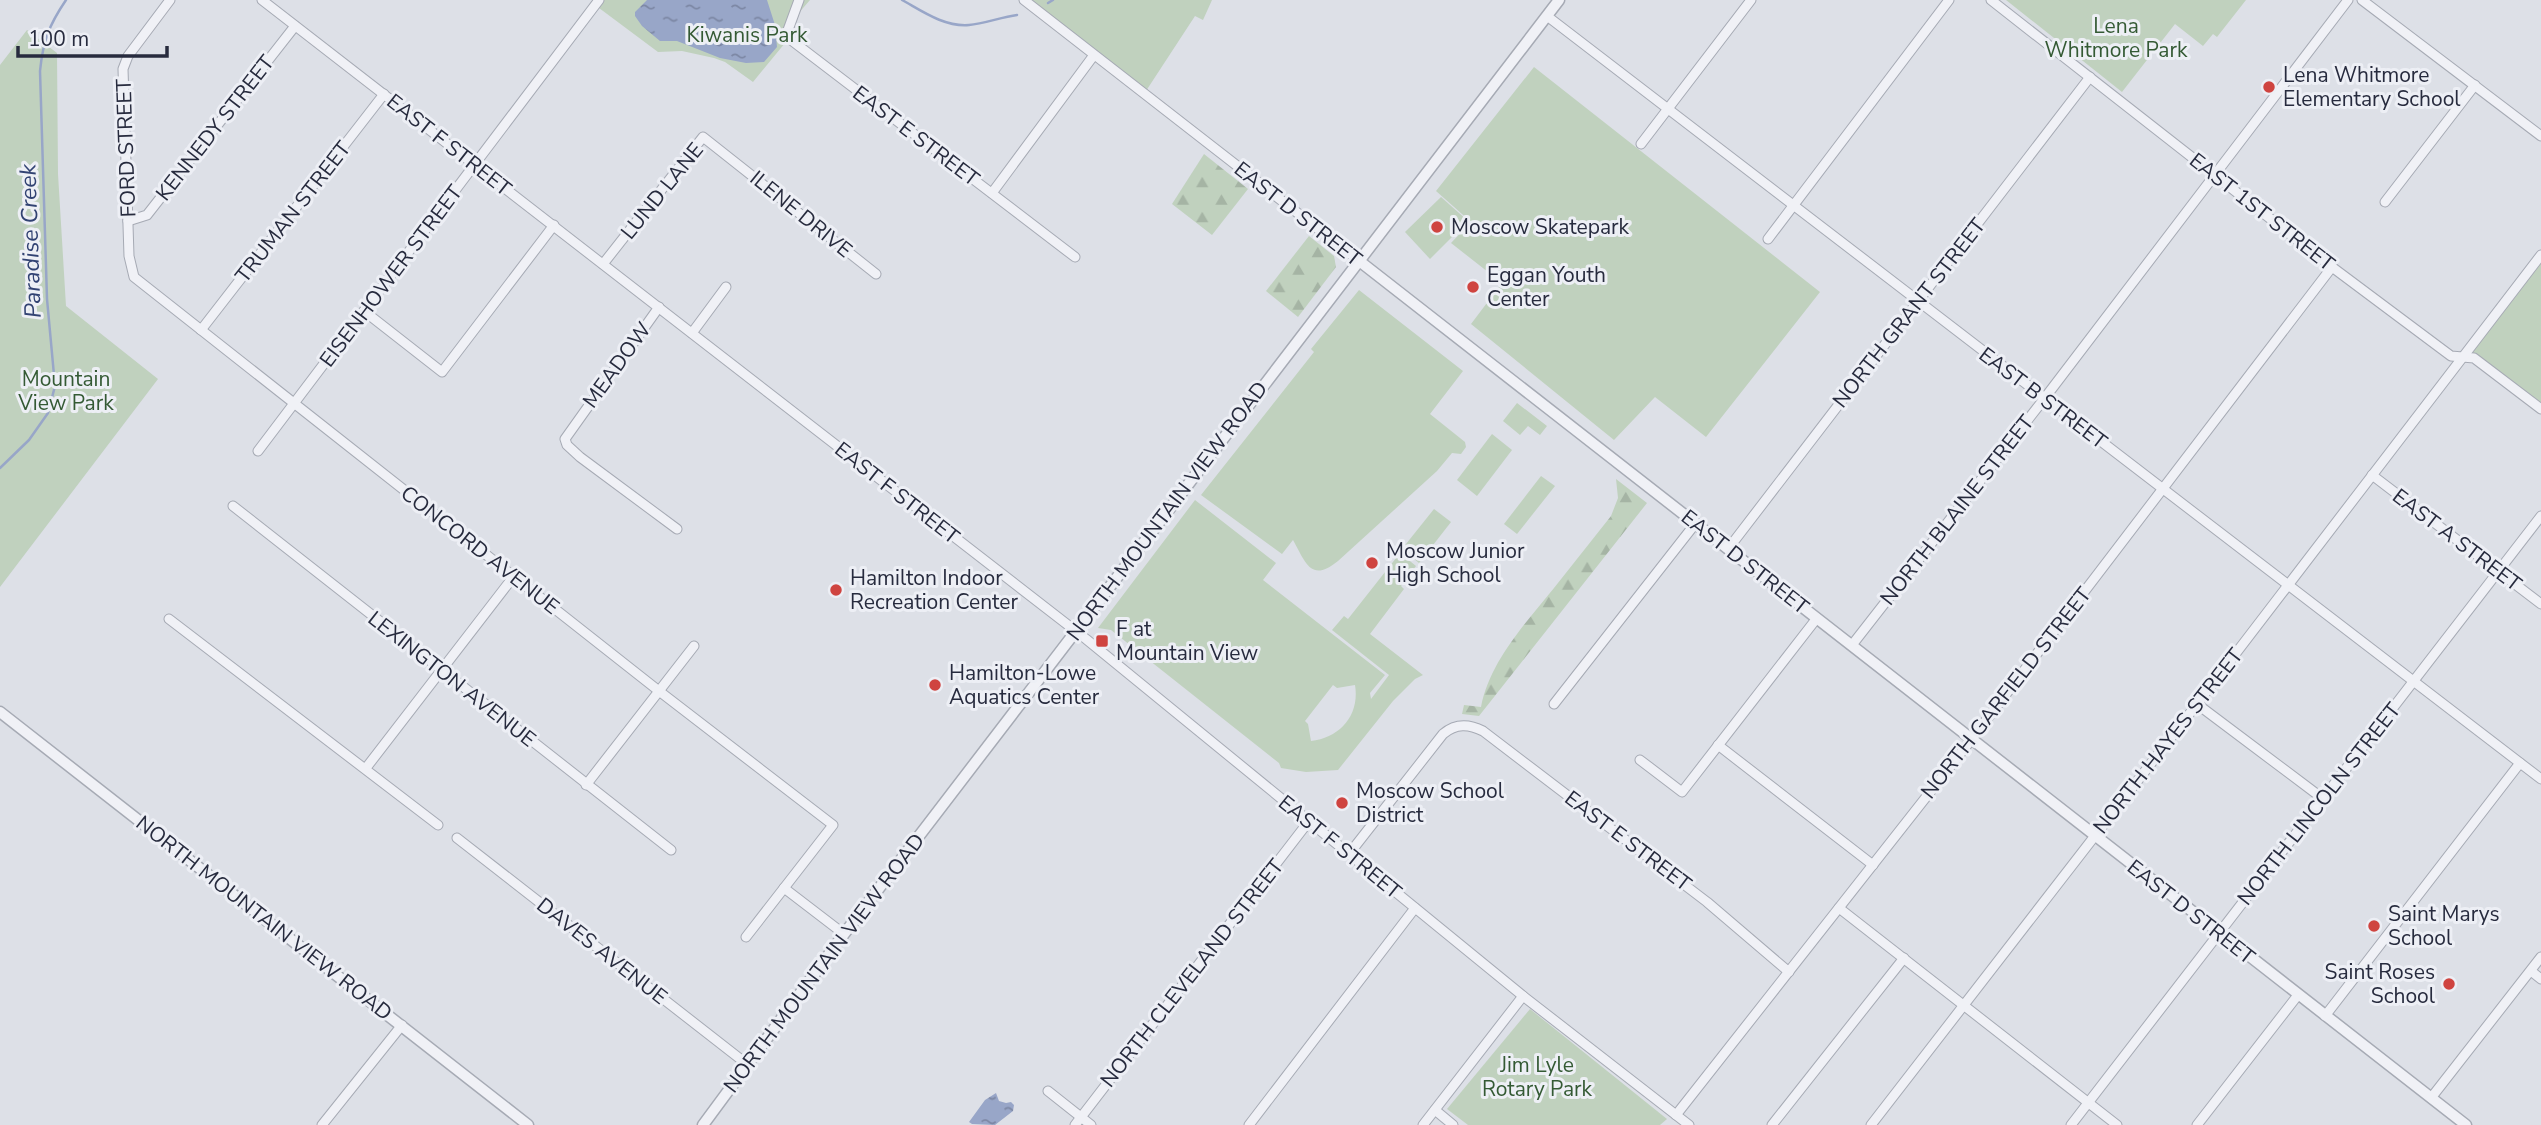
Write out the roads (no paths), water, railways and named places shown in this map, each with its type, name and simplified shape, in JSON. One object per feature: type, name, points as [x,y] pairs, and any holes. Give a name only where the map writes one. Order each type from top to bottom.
[{"type":"street","name":"FORD STREET","points":[[132,270],[129,256],[123,69],[128,56],[170,0]]},
{"type":"street","name":"EAST F STREET","points":[[262,0],[1075,631],[1523,996],[1689,1125]]},
{"type":"street","name":"EISENHOWER STREET","points":[[258,451],[599,0]]},
{"type":"street","name":"EAST E STREET","points":[[799,0],[788,30],[791,40],[1075,257]]},
{"type":"street","name":"EAST D STREET","points":[[1024,0],[2466,1125]]},
{"type":"street","name":"NORTH MOUNTAIN VIEW ROAD","points":[[703,1125],[844,934],[1559,0]]},
{"type":"street","points":[[1641,144],[1751,0]]},
{"type":"street","points":[[1768,239],[1949,0]]},
{"type":"street","name":"EAST 1ST STREET","points":[[1991,0],[2332,267],[2451,356],[2474,358],[2541,409]]},
{"type":"street","name":"NORTH BLAINE STREET","points":[[1852,645],[2044,399],[2348,0]]},
{"type":"street","points":[[2362,0],[2541,136]]},
{"type":"street","name":"EAST B STREET","points":[[1547,16],[2540,777]]},
{"type":"street","name":"KENNEDY STREET","points":[[128,221],[147,215],[295,26]]},
{"type":"street","points":[[992,193],[1094,55]]},
{"type":"street","name":"NORTH GRANT STREET","points":[[1728,549],[2091,77]]},
{"type":"street","points":[[2385,202],[2475,85]]},
{"type":"street","name":"TRUMAN STREET","points":[[201,330],[384,94]]},
{"type":"street","name":"LUND LANE","points":[[603,264],[703,137],[725,154]]},
{"type":"street","name":"ILENE DRIVE","points":[[725,154],[876,274]]},
{"type":"street","points":[[363,312],[442,372],[554,225]]},
{"type":"street","name":"NORTH HAYES STREET","points":[[1871,1125],[2541,255]]},
{"type":"street","name":"NORTH GARFIELD STREET","points":[[1676,1115],[1971,740],[2332,267]]},
{"type":"street","name":"CONCORD AVENUE","points":[[132,270],[140,284],[833,825],[784,888]]},
{"type":"street","points":[[692,333],[726,287]]},
{"type":"street","name":"MEADOW","points":[[659,307],[565,439],[567,445],[677,529]]},
{"type":"street","name":"EAST A STREET","points":[[2372,475],[2541,604]]},
{"type":"street","name":"LEXINGTON AVENUE","points":[[233,506],[671,850]]},
{"type":"street","name":"NORTH LINCOLN STREET","points":[[2071,1125],[2541,516]]},
{"type":"street","points":[[1554,704],[1695,524]]},
{"type":"street","points":[[366,768],[514,576]]},
{"type":"street","points":[[1640,760],[1682,792],[1817,618]]},
{"type":"street","points":[[169,619],[438,825]]},
{"type":"street","points":[[586,785],[694,646]]},
{"type":"street","points":[[2197,704],[2322,798]]},
{"type":"street","name":"NORTH MOUNTAIN VIEW ROAD","points":[[0,712],[527,1125]]},
{"type":"street","name":"EAST E STREET","points":[[1349,855],[1443,734],[1458,726],[1471,725],[1483,731],[1707,902],[1789,972]]},
{"type":"street","points":[[1718,745],[1872,865]]},
{"type":"street","points":[[2325,1016],[2520,764]]},
{"type":"street","name":"NORTH CLEVELAND STREET","points":[[1078,1121],[1309,821]]},
{"type":"street","name":"DAVES AVENUE","points":[[457,838],[748,1065]]},
{"type":"street","points":[[746,937],[784,888],[844,934]]},
{"type":"street","points":[[1248,1125],[1415,908]]},
{"type":"street","points":[[1839,908],[2117,1125]]},
{"type":"street","points":[[2431,1098],[2541,957]]},
{"type":"street","points":[[1772,1125],[1904,958]]},
{"type":"street","points":[[2531,971],[2541,979]]},
{"type":"street","points":[[2197,1125],[2298,995]]},
{"type":"street","points":[[1423,1125],[1523,996]]},
{"type":"street","points":[[323,1125],[402,1025]]},
{"type":"street","points":[[1048,1091],[1078,1121],[1091,1125]]},
{"type":"street","points":[[1434,1111],[1453,1125]]},
{"type":"water","name":"Kiwanis Park","points":[[647,0],[767,0],[775,25],[777,47],[764,62],[746,63],[720,58],[677,41],[660,41],[642,26],[635,16],[635,12]]},
{"type":"water","points":[[996,1093],[999,1101],[1011,1102],[1014,1105],[1013,1111],[995,1125],[969,1122],[985,1100]]},
{"type":"waterway","name":"Paradise Creek","points":[[0,468],[29,440],[48,413],[55,386],[47,299],[40,71],[48,34],[66,0]]},
{"type":"waterway","name":"Paradise Creek","points":[[902,0],[934,17],[960,25],[1017,15]]},
{"type":"waterway","name":"Paradise Creek","points":[[1048,3],[1053,0]]},
{"type":"place","name":"Lena Whitmore Elementary School","points":[[2269,87]]},
{"type":"place","name":"Moscow Skatepark","points":[[1437,227]]},
{"type":"place","name":"Eggan Youth Center","points":[[1473,287]]},
{"type":"place","name":"Moscow Junior High School","points":[[1372,563]]},
{"type":"place","name":"Hamilton Indoor Recreation Center","points":[[836,590]]},
{"type":"place","name":"F at Mountain View","points":[[1102,641]]},
{"type":"place","name":"Hamilton-Lowe Aquatics Center","points":[[935,685]]},
{"type":"place","name":"Moscow School District","points":[[1342,803]]},
{"type":"place","name":"Saint Marys School","points":[[2374,926]]},
{"type":"place","name":"Saint Roses School","points":[[2449,984]]},
{"type":"park label","name":"Lena Whitmore Park","points":[[2116,38]]},
{"type":"park label","name":"Mountain View Park","points":[[66,391]]},
{"type":"park label","name":"Jim Lyle Rotary Park","points":[[1537,1077]]}]
